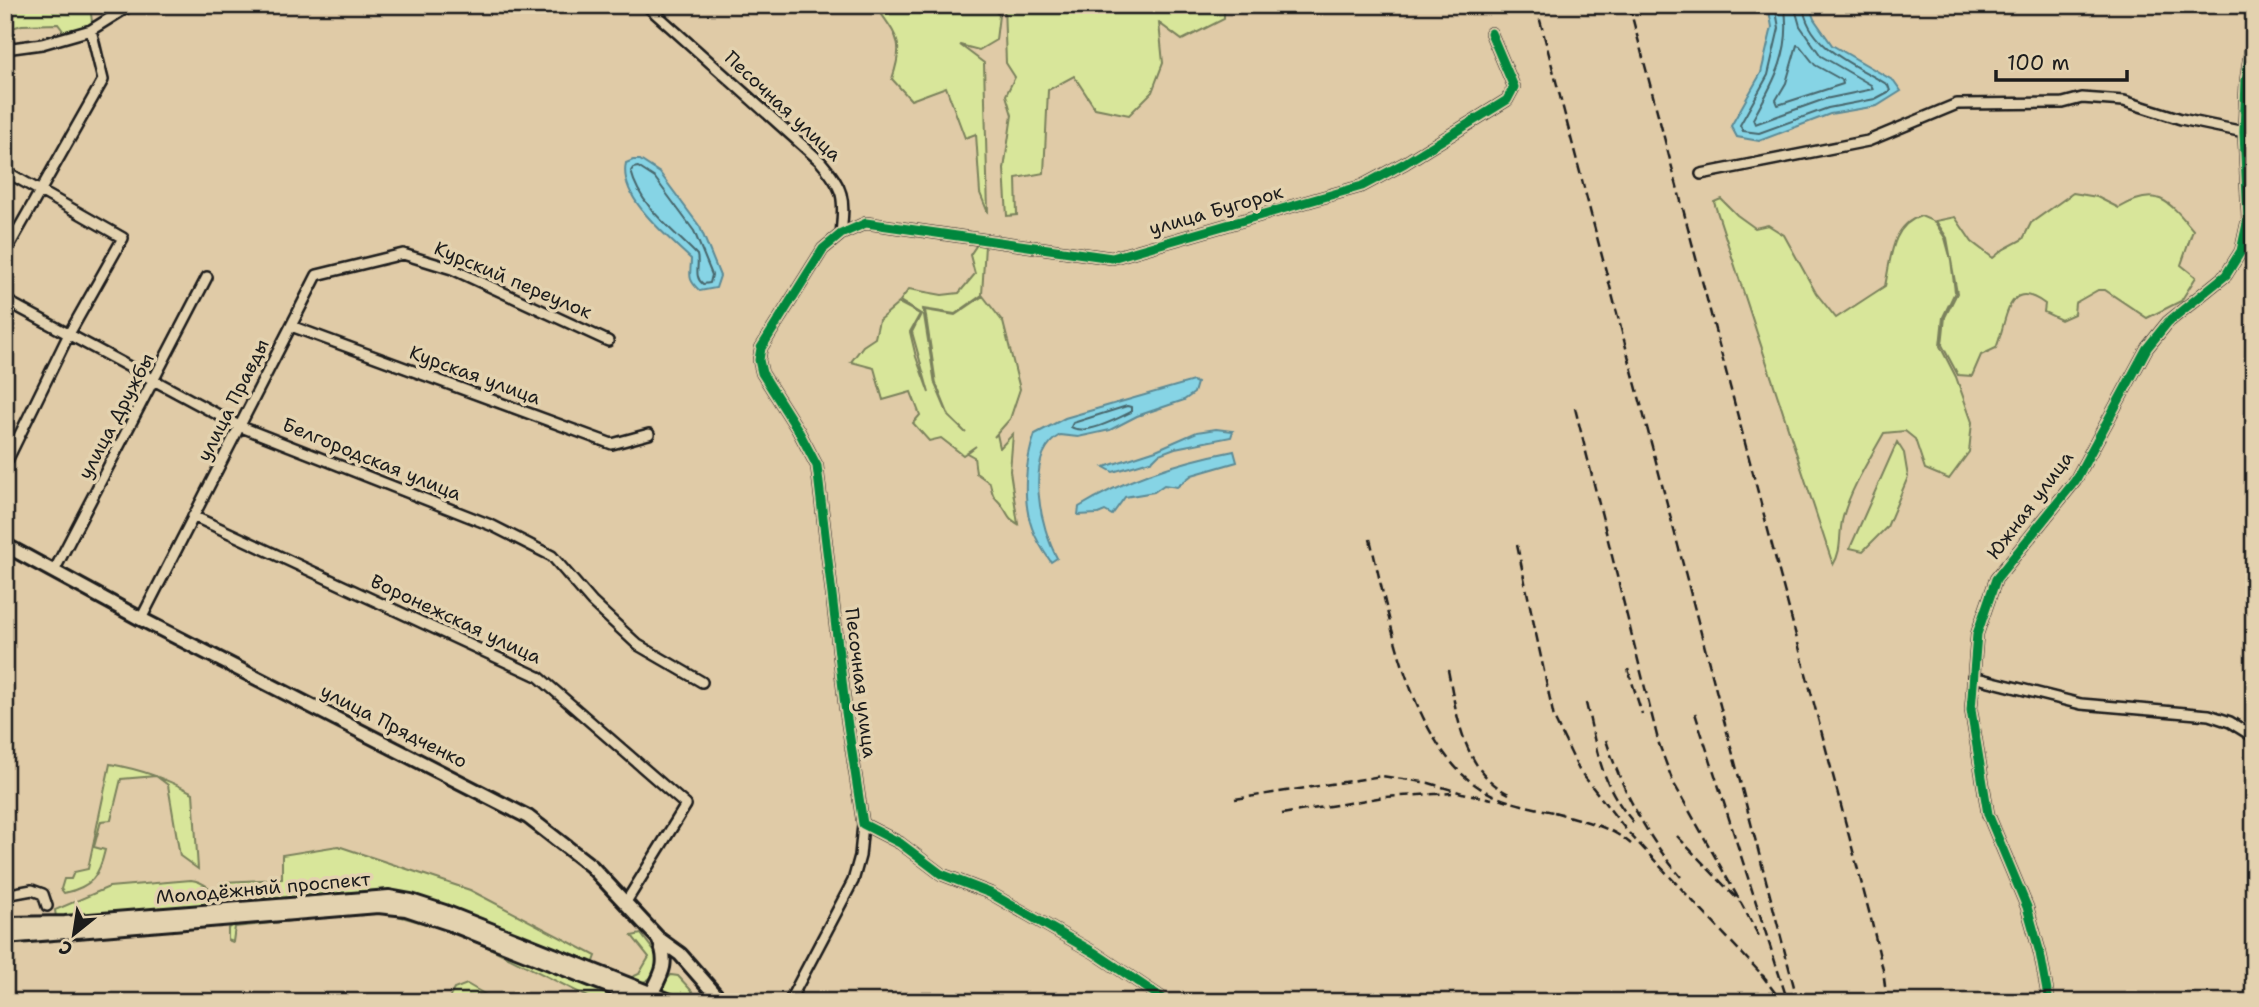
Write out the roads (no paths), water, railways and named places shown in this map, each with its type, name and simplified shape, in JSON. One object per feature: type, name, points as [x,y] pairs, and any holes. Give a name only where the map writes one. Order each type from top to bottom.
[{"type":"main road","name":"улица Прядченко","points":[[5,545],[141,620],[528,817],[591,866],[659,939],[680,954],[722,1002]]},
{"type":"main road","name":"Молодёжный проспект","points":[[5,924],[78,922],[389,897],[445,912],[649,999]]},
{"type":"main road","name":"Молодёжный проспект","points":[[5,937],[387,907],[406,909],[448,923],[649,999],[673,1002]]},
{"type":"main road","points":[[649,999],[665,966],[665,953],[659,939]]},
{"type":"street","points":[[5,50],[41,44],[91,30],[131,5]]},
{"type":"street","name":"Песочная улица","points":[[646,5],[820,161],[836,181],[844,204],[841,234],[823,249],[761,348],[759,360],[762,373],[799,430],[817,466],[845,706],[863,824]]},
{"type":"street","name":"Южная улица","points":[[2049,1002],[2040,953],[2027,907],[1988,814],[1971,710],[1977,634],[1996,579],[2075,481],[2147,348],[2168,322],[2226,275],[2241,251],[2248,219],[2244,132],[2246,81],[2254,27]]},
{"type":"street","points":[[5,253],[103,80],[91,30]]},
{"type":"street","name":"улица Бугорок","points":[[841,234],[866,223],[1112,258],[1362,186],[1405,163],[1507,100],[1514,87],[1491,33]]},
{"type":"street","points":[[1701,174],[1868,141],[1957,104],[2063,103],[2082,98],[2123,101],[2181,119],[2244,132]]},
{"type":"street","points":[[5,172],[123,237],[69,334],[5,465]]},
{"type":"street","name":"улица Правды","points":[[141,620],[317,275],[403,254]]},
{"type":"street","name":"Курский переулок","points":[[403,254],[452,269],[608,341]]},
{"type":"street","name":"улица Дружбы","points":[[54,571],[207,277]]},
{"type":"street","name":"Белгородская улица","points":[[5,300],[239,426],[493,526],[552,556],[592,602],[638,645],[702,682]]},
{"type":"street","name":"Курская улица","points":[[291,326],[611,444],[649,434]]},
{"type":"street","name":"Воронежская улица","points":[[193,516],[540,677],[686,805],[626,902]]},
{"type":"street","points":[[1973,677],[2003,682],[2081,704],[2209,715],[2230,722],[2254,737]]},
{"type":"street","points":[[789,1002],[852,881],[860,856],[863,824],[900,843],[941,874],[990,893],[1095,953],[1168,1002]]},
{"type":"street","points":[[5,895],[32,890],[43,894],[47,906]]},
{"type":"water","points":[[1768,5],[1809,5],[1814,19],[1832,45],[1894,81],[1901,91],[1877,106],[1830,114],[1759,141],[1737,137],[1731,126],[1761,73],[1772,27]]},
{"type":"water","points":[[640,160],[660,173],[700,227],[720,276],[716,288],[700,291],[696,287],[690,276],[691,259],[658,228],[637,203],[626,176],[626,163]]},
{"type":"water","points":[[1193,381],[1197,383],[1194,393],[1184,400],[1137,416],[1110,430],[1078,437],[1060,435],[1049,445],[1042,459],[1039,494],[1046,530],[1057,558],[1051,562],[1034,532],[1027,505],[1027,468],[1035,434],[1065,418]]},
{"type":"water","points":[[1216,429],[1233,431],[1231,437],[1175,448],[1159,454],[1153,460],[1113,472],[1104,467],[1156,450],[1197,432]]},
{"type":"water","points":[[1234,451],[1237,462],[1192,475],[1177,487],[1164,485],[1154,492],[1125,497],[1112,515],[1105,511],[1078,515],[1079,507],[1115,488],[1174,466]]},
{"type":"railway","points":[[1536,5],[1798,1002]]},
{"type":"railway","points":[[1629,5],[1871,919],[1883,970],[1887,1002]]},
{"type":"railway","points":[[1575,408],[1659,744],[1673,782],[1741,903]]},
{"type":"railway","points":[[1370,539],[1407,678],[1438,745],[1460,772],[1485,791],[1513,802],[1562,814]]},
{"type":"railway","points":[[1517,545],[1554,718],[1579,770],[1627,831],[1767,980]]},
{"type":"railway","points":[[1628,669],[1642,714]]},
{"type":"railway","points":[[1448,670],[1459,723],[1472,757],[1481,771],[1509,794]]},
{"type":"railway","points":[[1586,703],[1607,781],[1635,824]]},
{"type":"railway","points":[[1695,713],[1788,1002]]},
{"type":"railway","points":[[1606,740],[1637,812],[1657,846],[1681,877]]},
{"type":"railway","points":[[1235,799],[1382,776],[1429,783],[1492,799]]},
{"type":"railway","points":[[1282,814],[1384,797],[1452,793]]},
{"type":"railway","points":[[1554,812],[1604,828],[1631,844]]},
{"type":"railway","points":[[1677,836],[1741,903],[1761,940]]},
{"type":"railway","points":[[1761,974],[1782,1002]]}]
